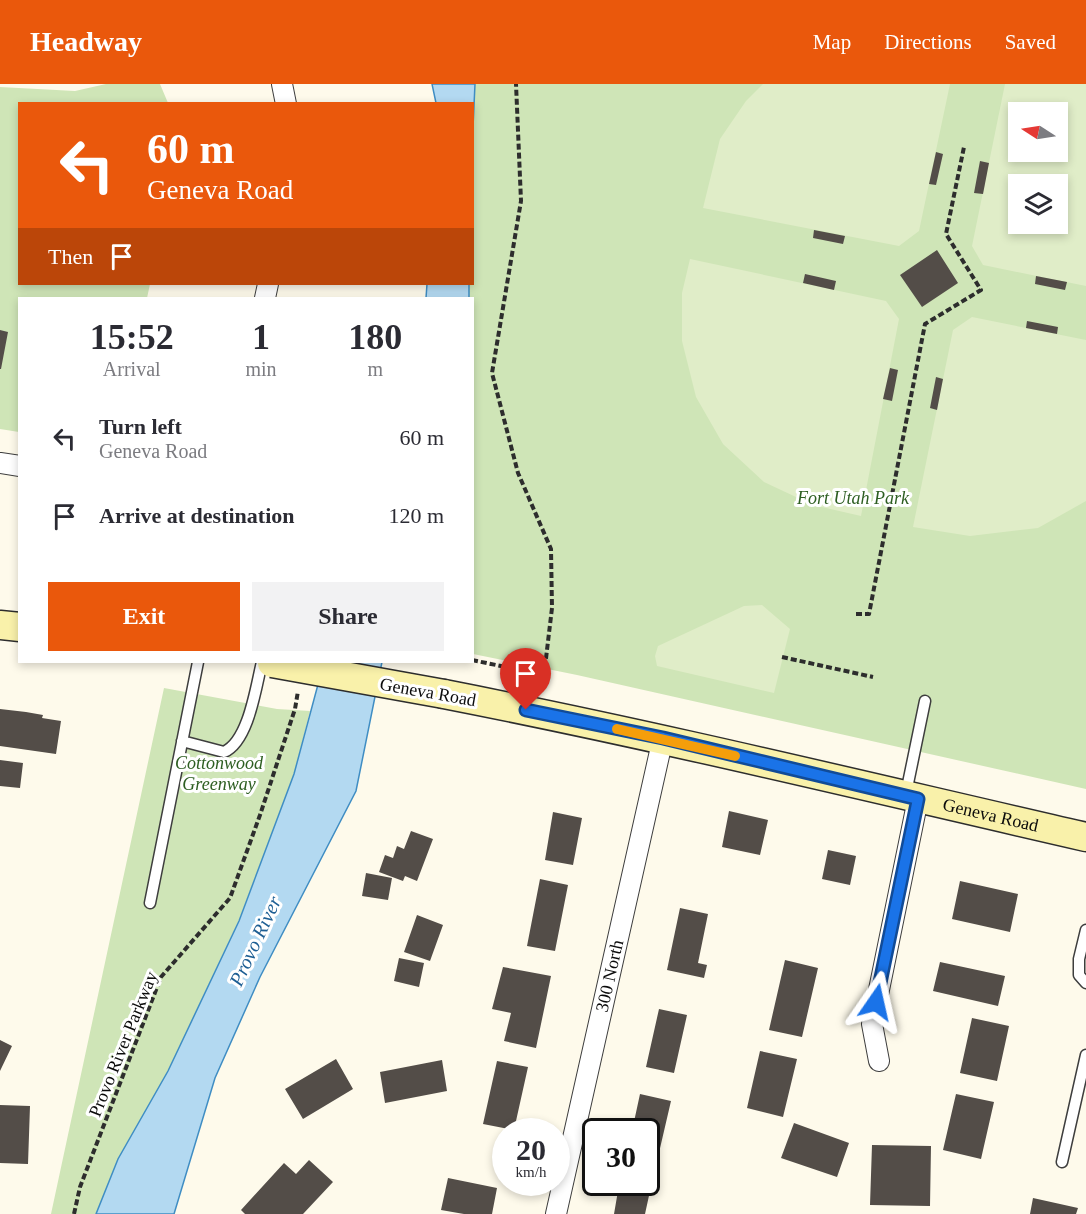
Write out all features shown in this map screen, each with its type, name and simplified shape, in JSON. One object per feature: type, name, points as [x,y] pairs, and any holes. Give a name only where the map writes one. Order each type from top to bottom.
[{"type":"main road","points":[[0,625],[18,627]]},
{"type":"main road","name":"Geneva Road","points":[[270,663],[444,694],[663,738],[1086,837]]},
{"type":"street","points":[[282,84],[286,102]]},
{"type":"street","points":[[0,463],[18,466]]},
{"type":"street","name":"300 North","points":[[556,1214],[663,738]]},
{"type":"street","points":[[879,1061],[872,1024],[912,797]]},
{"type":"lane","points":[[150,903],[198,663]]},
{"type":"lane","points":[[182,741],[224,752],[234,746],[253,702],[264,663]]},
{"type":"lane","points":[[912,797],[925,701]]},
{"type":"lane","points":[[1086,930],[1079,959],[1078,975],[1086,983]]},
{"type":"lane","points":[[1062,1162],[1086,1055]]},
{"type":"path","points":[[474,660],[544,675],[552,608],[551,549],[518,473],[492,373],[521,201],[516,84]]},
{"type":"path","points":[[856,614],[869,614],[925,324],[981,290],[946,234],[964,147]]},
{"type":"path","points":[[782,657],[873,677]]},
{"type":"path","name":"Provo River Parkway","points":[[74,1214],[80,1187],[161,977],[230,898],[260,816],[295,708],[299,685]]},
{"type":"green space","points":[[106,84],[160,84],[168,102],[18,102],[18,285],[150,285],[147,297],[18,297],[18,432],[0,429],[0,87],[75,91]]},
{"type":"green space","name":"Fort Utah Park","points":[[475,84],[1086,84],[1086,789],[577,675],[474,654],[474,297],[469,297],[469,285],[474,285]]},
{"type":"green space","points":[[763,84],[950,84],[919,231],[899,246],[703,208],[720,139],[746,101]]},
{"type":"green space","points":[[1005,84],[1086,84],[1086,286],[983,265],[972,246]]},
{"type":"green space","points":[[690,259],[886,301],[899,319],[861,516],[813,505],[764,482],[723,444],[696,397],[682,341],[682,293]]},
{"type":"green space","points":[[972,317],[1086,340],[1086,501],[1038,528],[970,536],[913,527],[953,330]]},
{"type":"green space","points":[[762,605],[790,629],[774,693],[657,666],[655,656],[658,646],[744,606]]},
{"type":"green space","name":"Cottonwood Greenway","points":[[164,688],[277,709],[310,711],[294,774],[239,920],[168,1071],[118,1159],[96,1214],[51,1214]]},
{"type":"water","points":[[432,84],[475,84],[474,106],[474,102],[436,102]]},
{"type":"water","points":[[427,285],[469,285],[469,297],[426,297]]},
{"type":"water","name":"Provo River","points":[[324,663],[382,663],[356,791],[260,977],[215,1078],[174,1214],[96,1214],[118,1159],[168,1071],[239,921],[294,774]]},
{"type":"building","points":[[936,152],[943,154],[936,185],[929,184]]},
{"type":"building","points":[[980,161],[989,163],[983,194],[974,193]]},
{"type":"building","points":[[814,230],[845,236],[843,244],[813,238]]},
{"type":"building","points":[[937,250],[958,283],[922,307],[900,275]]},
{"type":"building","points":[[805,274],[836,281],[834,290],[803,283]]},
{"type":"building","points":[[1036,276],[1067,282],[1065,290],[1035,284]]},
{"type":"building","points":[[1027,321],[1058,327],[1057,334],[1026,328]]},
{"type":"building","points":[[0,330],[8,332],[1,369],[0,369]]},
{"type":"building","points":[[890,368],[898,370],[892,401],[883,399]]},
{"type":"building","points":[[936,377],[943,379],[937,410],[930,408]]},
{"type":"building","points":[[0,709],[43,715],[42,718],[61,721],[56,754],[0,746]]},
{"type":"building","points":[[0,760],[23,763],[20,788],[0,786]]},
{"type":"building","points":[[729,811],[768,820],[760,855],[722,847]]},
{"type":"building","points":[[553,812],[582,818],[573,865],[545,860]]},
{"type":"building","points":[[411,831],[433,839],[417,881],[405,876],[403,881],[379,872],[385,855],[393,858],[397,846],[404,849]]},
{"type":"building","points":[[828,850],[856,856],[850,885],[822,879]]},
{"type":"building","points":[[366,873],[392,878],[388,900],[362,896]]},
{"type":"building","points":[[540,879],[568,885],[555,951],[527,946]]},
{"type":"building","points":[[960,881],[1018,894],[1010,932],[952,919]]},
{"type":"building","points":[[680,908],[708,914],[698,963],[707,965],[704,978],[667,970]]},
{"type":"building","points":[[417,915],[443,925],[430,961],[404,952]]},
{"type":"building","points":[[399,958],[424,963],[419,987],[394,981]]},
{"type":"building","points":[[785,960],[818,968],[802,1037],[769,1030]]},
{"type":"building","points":[[940,962],[1005,976],[998,1006],[933,991]]},
{"type":"building","points":[[503,967],[551,976],[536,1048],[504,1041],[511,1013],[492,1009]]},
{"type":"building","points":[[659,1009],[687,1015],[674,1073],[646,1067]]},
{"type":"building","points":[[972,1018],[1009,1026],[997,1081],[960,1073]]},
{"type":"building","points":[[0,1040],[12,1046],[0,1071]]},
{"type":"building","points":[[760,1051],[797,1059],[783,1117],[747,1108]]},
{"type":"building","points":[[336,1059],[353,1089],[303,1119],[285,1089]]},
{"type":"building","points":[[442,1060],[447,1091],[385,1103],[380,1072]]},
{"type":"building","points":[[497,1061],[528,1067],[517,1118],[492,1118],[492,1126],[483,1124]]},
{"type":"building","points":[[640,1094],[671,1101],[660,1148],[660,1118],[635,1118]]},
{"type":"building","points":[[956,1094],[994,1102],[981,1159],[943,1150]]},
{"type":"building","points":[[0,1105],[30,1106],[28,1164],[0,1163]]},
{"type":"building","points":[[794,1123],[849,1143],[837,1177],[781,1158]]},
{"type":"building","points":[[872,1145],[931,1146],[930,1206],[870,1205]]},
{"type":"building","points":[[309,1160],[333,1182],[303,1214],[245,1214],[241,1210],[284,1163],[296,1174]]},
{"type":"building","points":[[448,1178],[492,1187],[492,1196],[495,1196],[492,1214],[464,1214],[441,1210]]},
{"type":"building","points":[[617,1196],[649,1196],[645,1214],[614,1214]]},
{"type":"building","points":[[1033,1198],[1078,1208],[1076,1214],[1030,1214]]},
{"type":"slow traffic","points":[[617,729],[735,756]]},
{"type":"route","points":[[526,710],[663,738],[918,799],[876,1002]]}]
